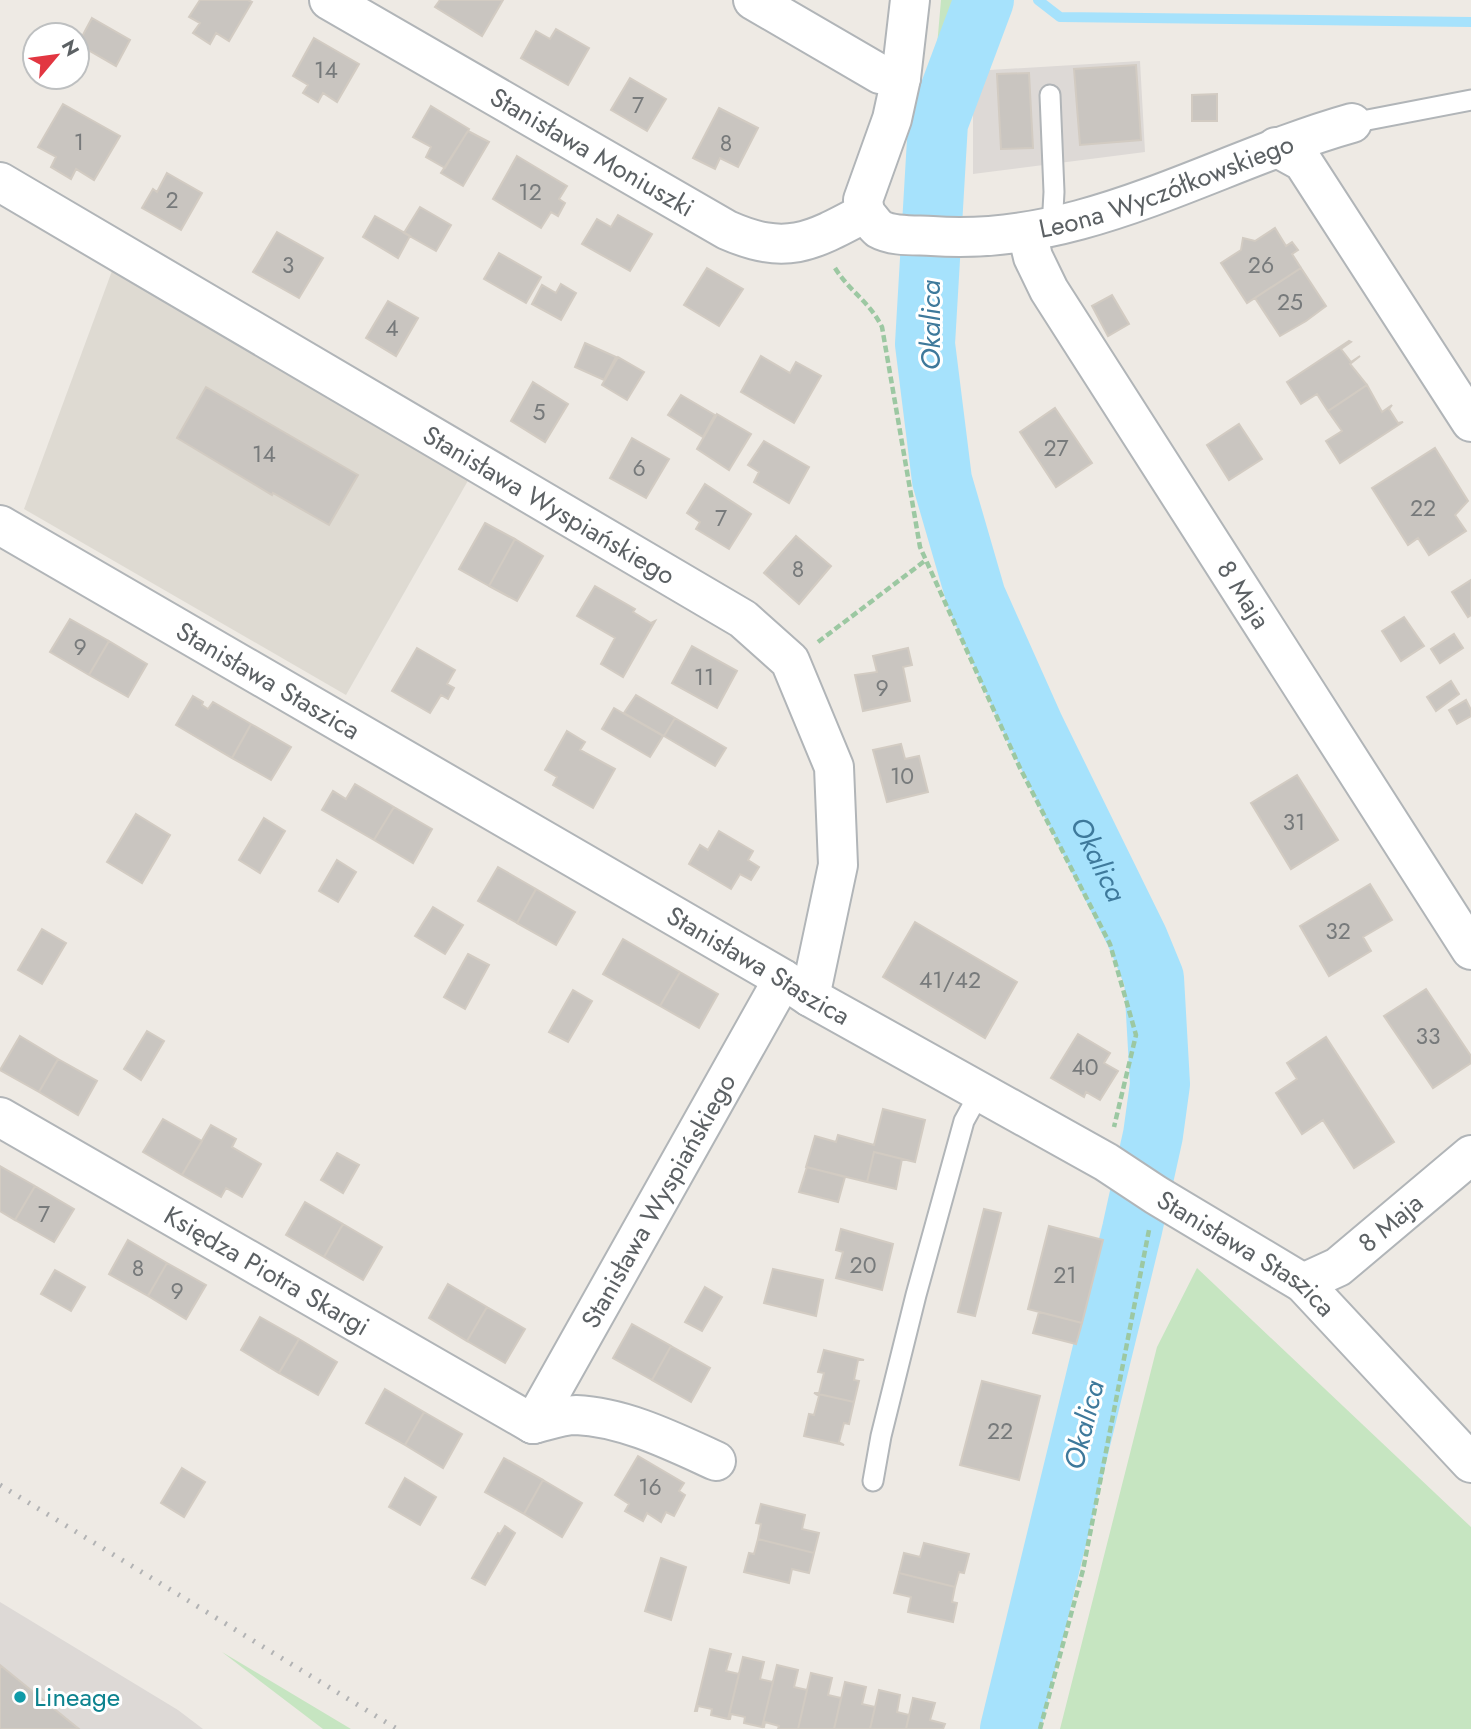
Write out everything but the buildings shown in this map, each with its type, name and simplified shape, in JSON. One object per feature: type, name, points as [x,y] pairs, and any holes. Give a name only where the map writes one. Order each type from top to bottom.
[{"type":"street","name":"Stanisława Moniuszki","points":[[330,0],[727,230],[749,240],[775,245],[817,237],[865,213]]},
{"type":"street","points":[[753,0],[880,74],[901,78]]},
{"type":"street","points":[[865,213],[863,200],[892,119],[901,78],[910,0]]},
{"type":"street","name":"Leona Wyczółkowskiego","points":[[865,213],[879,229],[910,234],[953,238],[1040,230],[1120,208],[1276,147],[1352,123]]},
{"type":"street","points":[[1276,147],[1303,162],[1471,422]]},
{"type":"street","name":"Stanisława Wyspiańskiego","points":[[0,182],[743,619],[790,661],[834,767],[838,864],[796,988],[533,1424]]},
{"type":"street","name":"8 Maja","points":[[1040,230],[1033,257],[1049,290],[1471,950]]},
{"type":"street","name":"Stanisława Staszica","points":[[0,525],[796,988],[1113,1167],[1303,1283],[1471,1463]]},
{"type":"street","name":"Księdza Piotra Skargi","points":[[0,1117],[533,1424]]},
{"type":"street","name":"8 Maja","points":[[1303,1283],[1338,1266],[1471,1155]]},
{"type":"street","points":[[533,1424],[574,1415],[611,1420],[663,1437],[716,1461]]},
{"type":"lane","points":[[1040,230],[1054,192],[1050,95]]},
{"type":"lane","name":"Leona Wyczółkowskiego","points":[[1352,123],[1471,100]]},
{"type":"lane","points":[[873,1481],[881,1436],[913,1308],[964,1121],[980,1092]]},
{"type":"path","points":[[817,237],[843,281],[874,310],[882,327],[920,547],[1020,768],[1110,944],[1136,1035],[1113,1167]]},
{"type":"path","points":[[790,661],[926,560]]},
{"type":"path","points":[[1040,1729],[1083,1570],[1156,1195]]},
{"type":"shaded area","points":[[1140,61],[1145,152],[973,174],[973,71]]},
{"type":"shaded area","points":[[119,252],[478,463],[346,695],[24,509]]},
{"type":"shaded area","points":[[0,1602],[178,1710],[203,1729],[0,1729]]},
{"type":"green space","points":[[941,0],[969,0],[939,78],[935,69]]},
{"type":"green space","points":[[1197,1268],[1471,1527],[1471,1729],[1060,1729],[1157,1347]]},
{"type":"green space","points":[[222,1652],[351,1729],[323,1729]]},
{"type":"waterway","name":"Okalica","points":[[984,0],[938,123],[925,344],[942,480],[976,597],[1034,727],[1138,939],[1154,978],[1160,1084],[1153,1135],[1132,1230],[1010,1729]]},
{"type":"waterway","points":[[1038,0],[1060,17],[1471,22]]},
{"type":"railway","points":[[0,1485],[397,1729]]},
{"type":"place","name":"Lineage","points":[[20,1697]]}]
